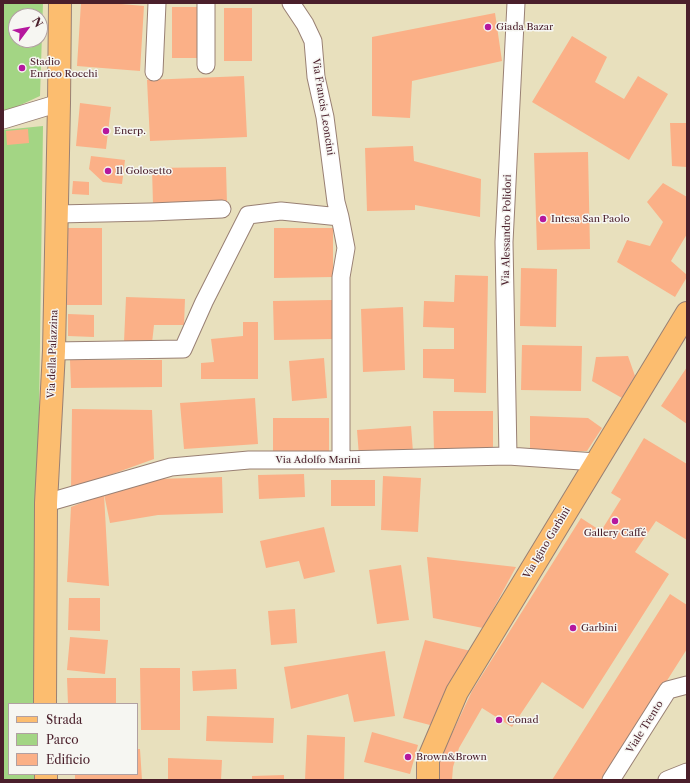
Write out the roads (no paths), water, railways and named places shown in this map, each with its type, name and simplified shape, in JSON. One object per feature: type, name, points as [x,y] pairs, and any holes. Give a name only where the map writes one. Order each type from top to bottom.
[{"type":"main road","name":"Via della Palazzina","points":[[45,703],[46,503],[54,351],[60,3]]},
{"type":"main road","name":"Via Igino Garbini","points":[[428,780],[428,760],[457,692],[687,313]]},
{"type":"street","points":[[154,72],[157,3]]},
{"type":"street","points":[[206,3],[206,65]]},
{"type":"street","name":"Via Francis Leoncini","points":[[291,3],[305,24],[313,41],[316,77],[325,117],[336,202],[340,217]]},
{"type":"street","name":"Via Alessandro Polidori","points":[[508,456],[504,242],[516,3]]},
{"type":"street","points":[[3,120],[59,103]]},
{"type":"street","points":[[57,214],[222,209]]},
{"type":"street","points":[[54,351],[182,349],[248,215],[281,211],[340,217],[346,248],[341,277],[341,460]]},
{"type":"street","name":"Via Adolfo Marini","points":[[46,503],[171,467],[249,460],[341,460],[508,456],[596,462]]},
{"type":"street","name":"Viale Trento","points":[[611,780],[668,690],[687,685]]},
{"type":"street","points":[[667,780],[687,772]]},
{"type":"place","name":"Giada Bazar","points":[[488,27]]},
{"type":"place","name":"Stadio Enrico Rocchi","points":[[22,68]]},
{"type":"place","name":"Enerp.","points":[[106,131]]},
{"type":"place","name":"Il Golosetto","points":[[108,171]]},
{"type":"place","name":"Intesa San Paolo","points":[[543,219]]},
{"type":"place","name":"Gallery Caffé","points":[[615,521]]},
{"type":"place","name":"Garbini","points":[[573,628]]},
{"type":"place","name":"Conad","points":[[499,720]]},
{"type":"place","name":"Brown&Brown","points":[[408,757]]}]
